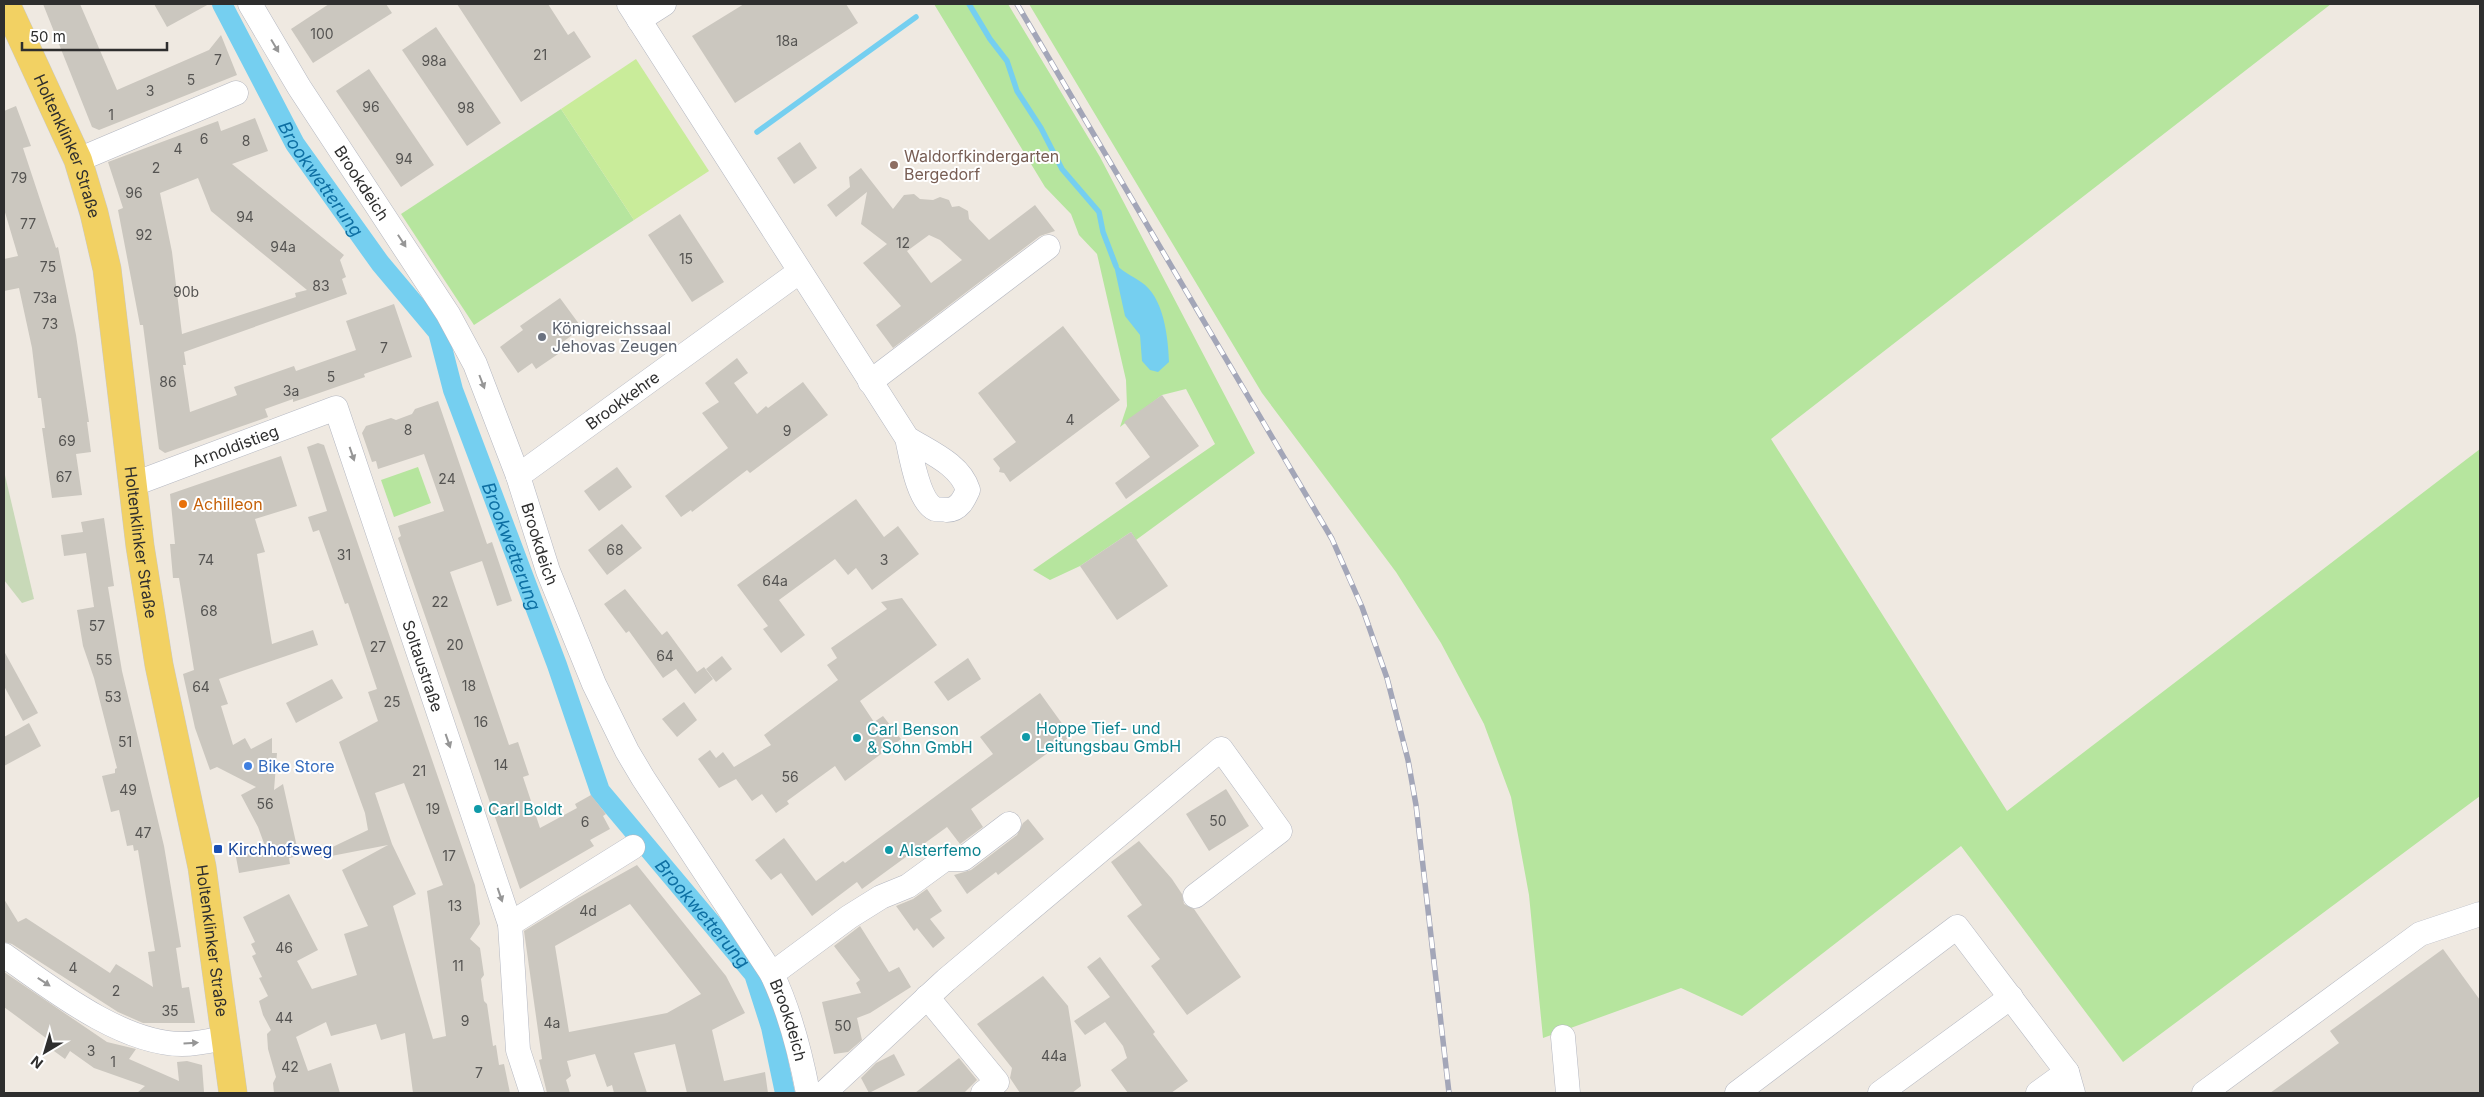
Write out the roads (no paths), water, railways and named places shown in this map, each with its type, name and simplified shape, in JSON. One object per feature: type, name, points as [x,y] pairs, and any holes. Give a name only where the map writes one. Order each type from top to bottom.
[{"type":"main road","name":"Holtenklinker Straße","points":[[6,4],[78,160],[94,213],[107,269],[140,546],[159,666],[202,867],[233,1093]]},
{"type":"street","name":"Brookdeich","points":[[250,4],[300,87],[448,314],[507,422],[518,476],[548,571],[594,684],[623,744],[670,822],[762,955],[772,974],[787,1006],[801,1054],[808,1093]]},
{"type":"street","points":[[664,4],[634,12],[907,438]]},
{"type":"street","points":[[78,160],[236,93]]},
{"type":"street","points":[[870,382],[1048,247]]},
{"type":"street","name":"Brookkehre","points":[[518,476],[799,272]]},
{"type":"street","name":"Arnoldistieg","points":[[134,484],[336,408]]},
{"type":"street","name":"Soltaustraße","points":[[336,408],[510,924],[518,1050],[532,1093]]},
{"type":"street","points":[[824,1093],[927,997],[1221,749],[1280,832],[1195,896]]},
{"type":"street","points":[[772,974],[849,917],[881,898],[908,886],[946,859],[963,859],[1009,824]]},
{"type":"street","points":[[510,924],[632,847]]},
{"type":"street","points":[[2204,1093],[2420,934],[2480,914]]},
{"type":"street","points":[[1737,1093],[1957,927],[2011,997],[2070,1083],[2038,1093]]},
{"type":"street","points":[[4,955],[98,1017],[125,1032],[164,1043],[182,1044],[224,1038]]},
{"type":"street","points":[[927,997],[998,1082],[983,1093]]},
{"type":"street","points":[[1880,1093],[2011,997]]},
{"type":"street","points":[[1562,1037],[1568,1093]]},
{"type":"water","points":[[1113,261],[1123,271],[1149,289],[1160,307],[1166,330],[1169,362],[1158,372],[1150,370],[1142,361],[1140,335],[1125,316]]},
{"type":"waterway","name":"Brookwetterung","points":[[222,4],[295,144],[380,263],[438,332],[453,390],[557,665],[600,791],[754,974],[771,1027],[785,1093]]},
{"type":"waterway","points":[[969,4],[990,39],[1007,61],[1017,91],[1041,128],[1062,169],[1099,212],[1103,232],[1116,266]]},
{"type":"waterway","points":[[757,132],[916,17]]},
{"type":"railway","points":[[1017,4],[1332,539],[1362,607],[1387,678],[1408,760],[1416,805],[1449,1093]]},
{"type":"place","name":"Waldorfkindergarten Bergedorf","points":[[894,165]]},
{"type":"place","name":"Königreichssaal Jehovas Zeugen","points":[[542,337]]},
{"type":"place","name":"Achilleon","points":[[183,504]]},
{"type":"place","name":"Hoppe Tief- und Leitungsbau GmbH","points":[[1026,737]]},
{"type":"place","name":"Carl Benson & Sohn GmbH","points":[[857,738]]},
{"type":"place","name":"Bike Store","points":[[248,766]]},
{"type":"place","name":"Carl Boldt","points":[[478,809]]},
{"type":"place","name":"Kirchhofsweg","points":[[218,849]]},
{"type":"place","name":"Alsterfemo","points":[[889,850]]}]
